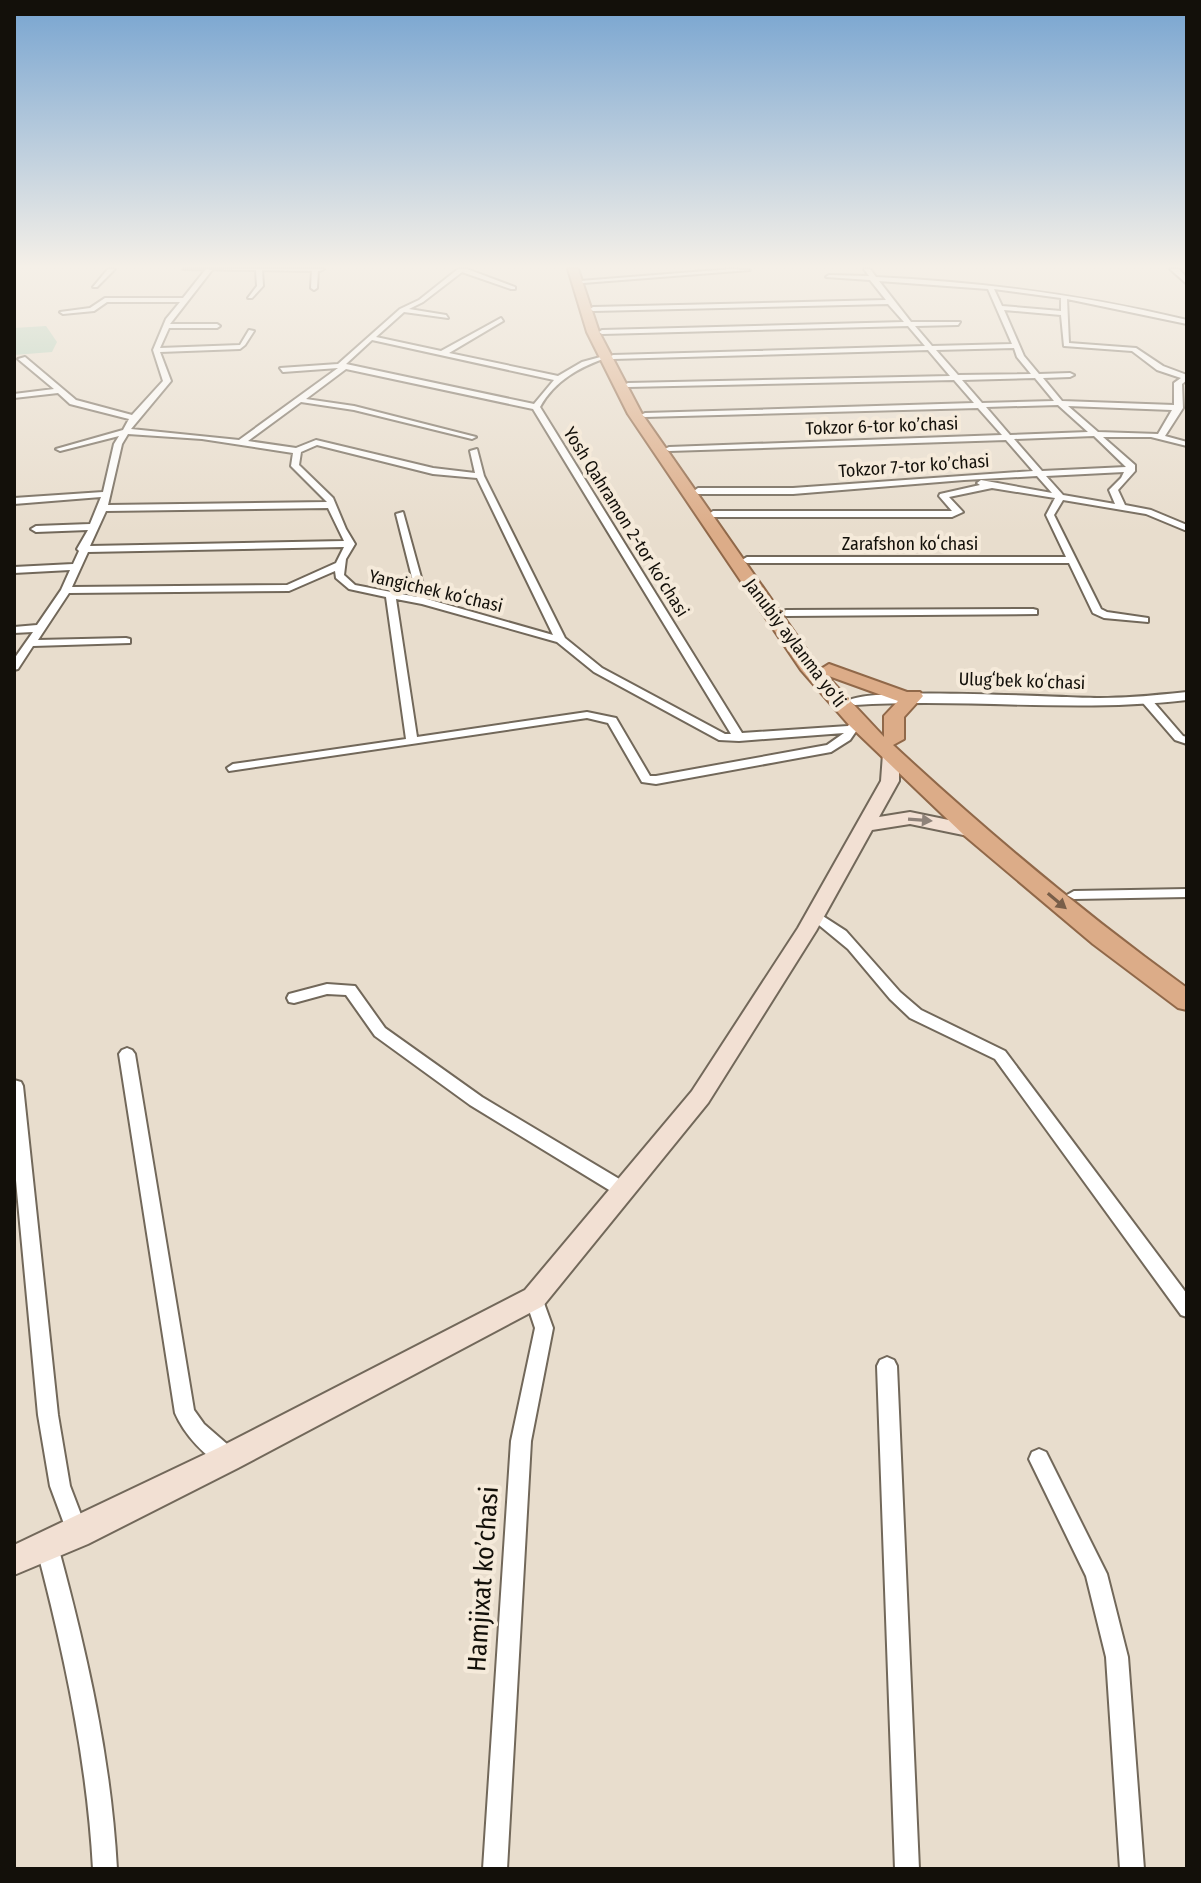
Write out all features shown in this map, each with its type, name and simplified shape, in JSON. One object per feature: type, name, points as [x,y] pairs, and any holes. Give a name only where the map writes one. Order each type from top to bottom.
[{"type":"highway","name":"Janubiy aylanma yoʻli","points":[[609,357],[713,514],[829,670],[892,746],[973,831],[1101,938],[1187,1001]]},
{"type":"highway","name":"Janubiy aylanma yoʻli","points":[[609,357],[635,414],[671,471],[854,726],[892,746],[1187,983]]},
{"type":"highway","points":[[829,670],[907,696],[894,716],[892,746]]},
{"type":"main road","points":[[14,1560],[77,1533],[228,1458],[534,1298],[700,1097],[815,916],[866,825],[890,781],[892,746]]},
{"type":"main road","points":[[866,825],[910,818],[973,831]]},
{"type":"street","points":[[14,667],[66,590],[102,508],[118,444],[134,418],[167,381],[158,357]]},
{"type":"street","points":[[240,443],[354,357]]},
{"type":"street","points":[[461,357],[561,379]]},
{"type":"street","points":[[283,370],[344,367],[536,407],[577,366],[614,357]]},
{"type":"street","points":[[937,357],[1060,497],[1050,515],[1100,614],[1144,620]]},
{"type":"street","points":[[1022,357],[1060,403],[1129,462],[1132,469],[1113,490],[1121,506]]},
{"type":"street","points":[[1145,357],[1160,368],[1187,377]]},
{"type":"street","points":[[22,359],[73,402],[134,418]]},
{"type":"street","points":[[628,385],[1070,375]]},
{"type":"street","points":[[1160,437],[1179,408],[1181,396],[1178,383],[1187,377]]},
{"type":"street","points":[[14,396],[60,391]]},
{"type":"street","points":[[300,400],[354,408],[472,437]]},
{"type":"street","points":[[645,415],[1060,403],[1179,408]]},
{"type":"street","name":"Yosh Qahramon 2-tor koʼchasi","points":[[536,407],[739,738]]},
{"type":"street","points":[[60,449],[127,431],[297,451],[316,442],[433,471],[480,476]]},
{"type":"street","name":"Tokzor 6-tor koʼchasi","points":[[669,449],[1096,434],[1160,437],[1187,444]]},
{"type":"street","name":"Yangichek koʻchasi","points":[[297,451],[295,466],[323,492],[350,544],[340,565],[339,576],[348,586],[423,601],[561,640]]},
{"type":"street","points":[[474,451],[480,476],[561,640],[598,670],[711,735],[739,738],[854,726]]},
{"type":"street","name":"Tokzor 7-tor koʼchasi","points":[[698,491],[793,491],[964,477],[1132,469]]},
{"type":"street","points":[[964,477],[989,486]]},
{"type":"street","name":"Zarafshon koʻchasi","points":[[713,514],[952,514],[959,512],[943,496],[989,486],[1121,506],[1162,516],[1187,528]]},
{"type":"street","points":[[14,501],[106,494]]},
{"type":"street","points":[[102,508],[332,505]]},
{"type":"street","points":[[400,514],[423,601]]},
{"type":"street","points":[[36,529],[94,527]]},
{"type":"street","points":[[82,549],[350,544]]},
{"type":"street","name":"Zarafshon koʻchasi","points":[[747,560],[1072,560]]},
{"type":"street","points":[[66,590],[289,588],[340,565]]},
{"type":"street","points":[[14,570],[74,567]]},
{"type":"street","points":[[391,597],[412,742]]},
{"type":"street","points":[[786,613],[1033,612]]},
{"type":"street","points":[[14,630],[40,628]]},
{"type":"street","points":[[30,643],[126,641]]},
{"type":"street","name":"Ulugʻbek koʻchasi","points":[[855,701],[907,696],[1147,701],[1187,696]]},
{"type":"street","points":[[1147,701],[1176,735],[1187,741]]},
{"type":"street","points":[[233,768],[600,715],[612,720],[646,779],[656,780],[831,748],[846,738],[854,726]]},
{"type":"street","points":[[1074,895],[1187,893]]},
{"type":"street","points":[[815,916],[835,926],[908,1009],[981,1042],[1000,1055],[1187,1309]]},
{"type":"street","points":[[294,998],[327,989],[350,990],[380,1032],[476,1101],[625,1191]]},
{"type":"street","points":[[127,1054],[185,1413],[197,1431],[228,1458]]},
{"type":"street","points":[[15,1086],[48,1415],[60,1486],[77,1533]]},
{"type":"street","name":"Hamjixat ko’chasi","points":[[495,1869],[521,1441],[544,1328],[534,1298]]},
{"type":"street","points":[[887,1366],[907,1869]]},
{"type":"street","points":[[1039,1459],[1096,1574],[1117,1657],[1132,1869]]},
{"type":"street","points":[[47,1546],[81,1669],[104,1832],[105,1869]]}]
